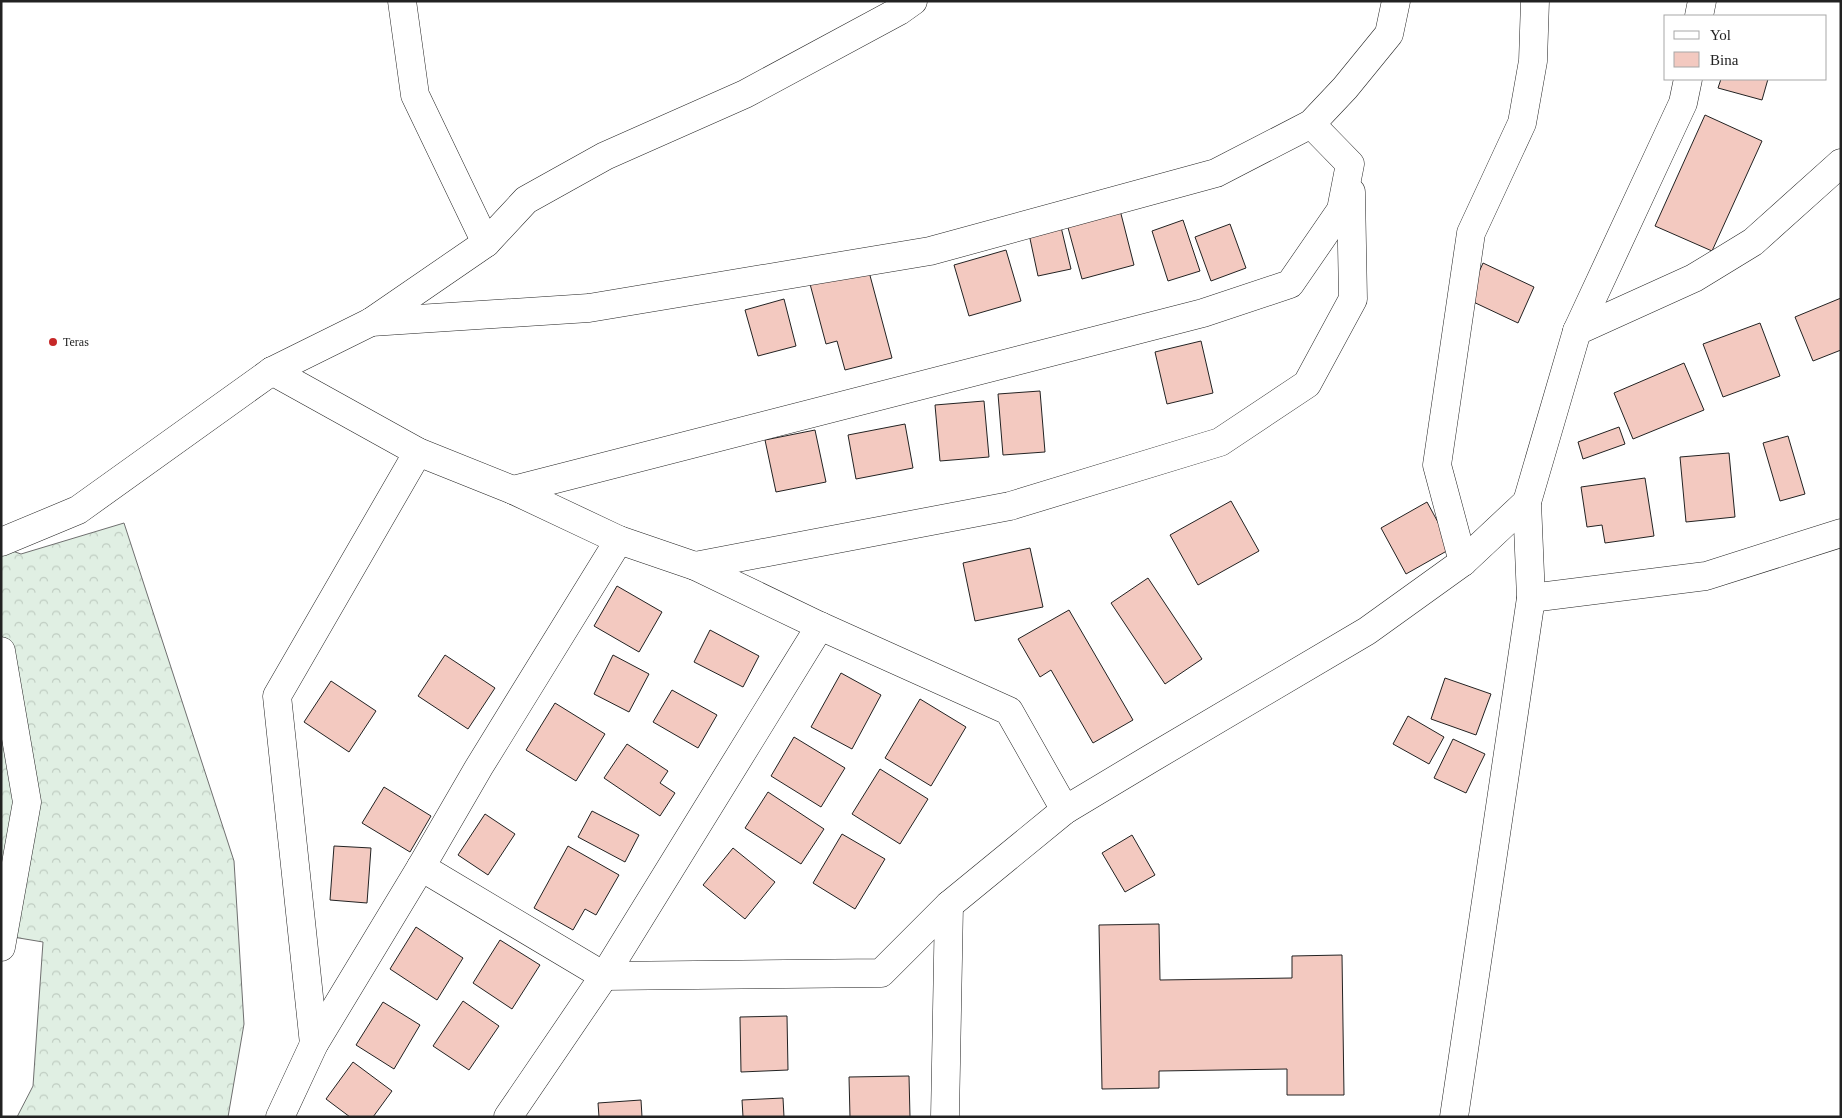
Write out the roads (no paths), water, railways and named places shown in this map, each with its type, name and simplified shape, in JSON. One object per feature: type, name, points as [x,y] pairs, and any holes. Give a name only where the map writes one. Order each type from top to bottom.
[{"type":"street","points":[[402,1],[415,96],[486,243]]},
{"type":"street","points":[[1,542],[78,510],[272,371],[371,322],[486,243],[526,200],[605,156],[746,94],[899,11],[913,1]]},
{"type":"street","points":[[371,322],[588,308],[930,251],[1216,172],[1311,124],[1345,88],[1389,34],[1396,1]]},
{"type":"street","points":[[1463,562],[1438,465],[1471,232],[1522,123],[1534,61],[1535,1]]},
{"type":"street","points":[[1700,15],[1702,1]]},
{"type":"street","points":[[1454,1117],[1531,598],[1527,502],[1576,331],[1683,103],[1688,80]]},
{"type":"street","points":[[695,566],[1010,506],[1220,442],[1307,384],[1353,300],[1350,164],[1311,124]]},
{"type":"street","points":[[1576,331],[1694,278],[1753,242],[1841,163]]},
{"type":"street","points":[[513,490],[1203,313],[1290,284],[1341,210],[1350,164]]},
{"type":"street","points":[[272,371],[418,452],[513,490],[619,540],[695,566],[820,626],[1009,711],[1065,810]]},
{"type":"street","points":[[314,1044],[277,696],[418,452]]},
{"type":"street","points":[[421,867],[604,976],[881,973],[950,905],[1065,810],[1368,631],[1463,562],[1527,502]]},
{"type":"street","points":[[1531,598],[1706,576],[1841,532]]},
{"type":"street","points":[[280,1117],[314,1044],[479,767],[619,540]]},
{"type":"street","points":[[508,1117],[604,976],[820,626]]},
{"type":"street","points":[[1,651],[27,802],[1,947]]},
{"type":"street","points":[[945,1117],[950,905]]},
{"type":"place","name":"Teras","points":[[53,342]]}]
